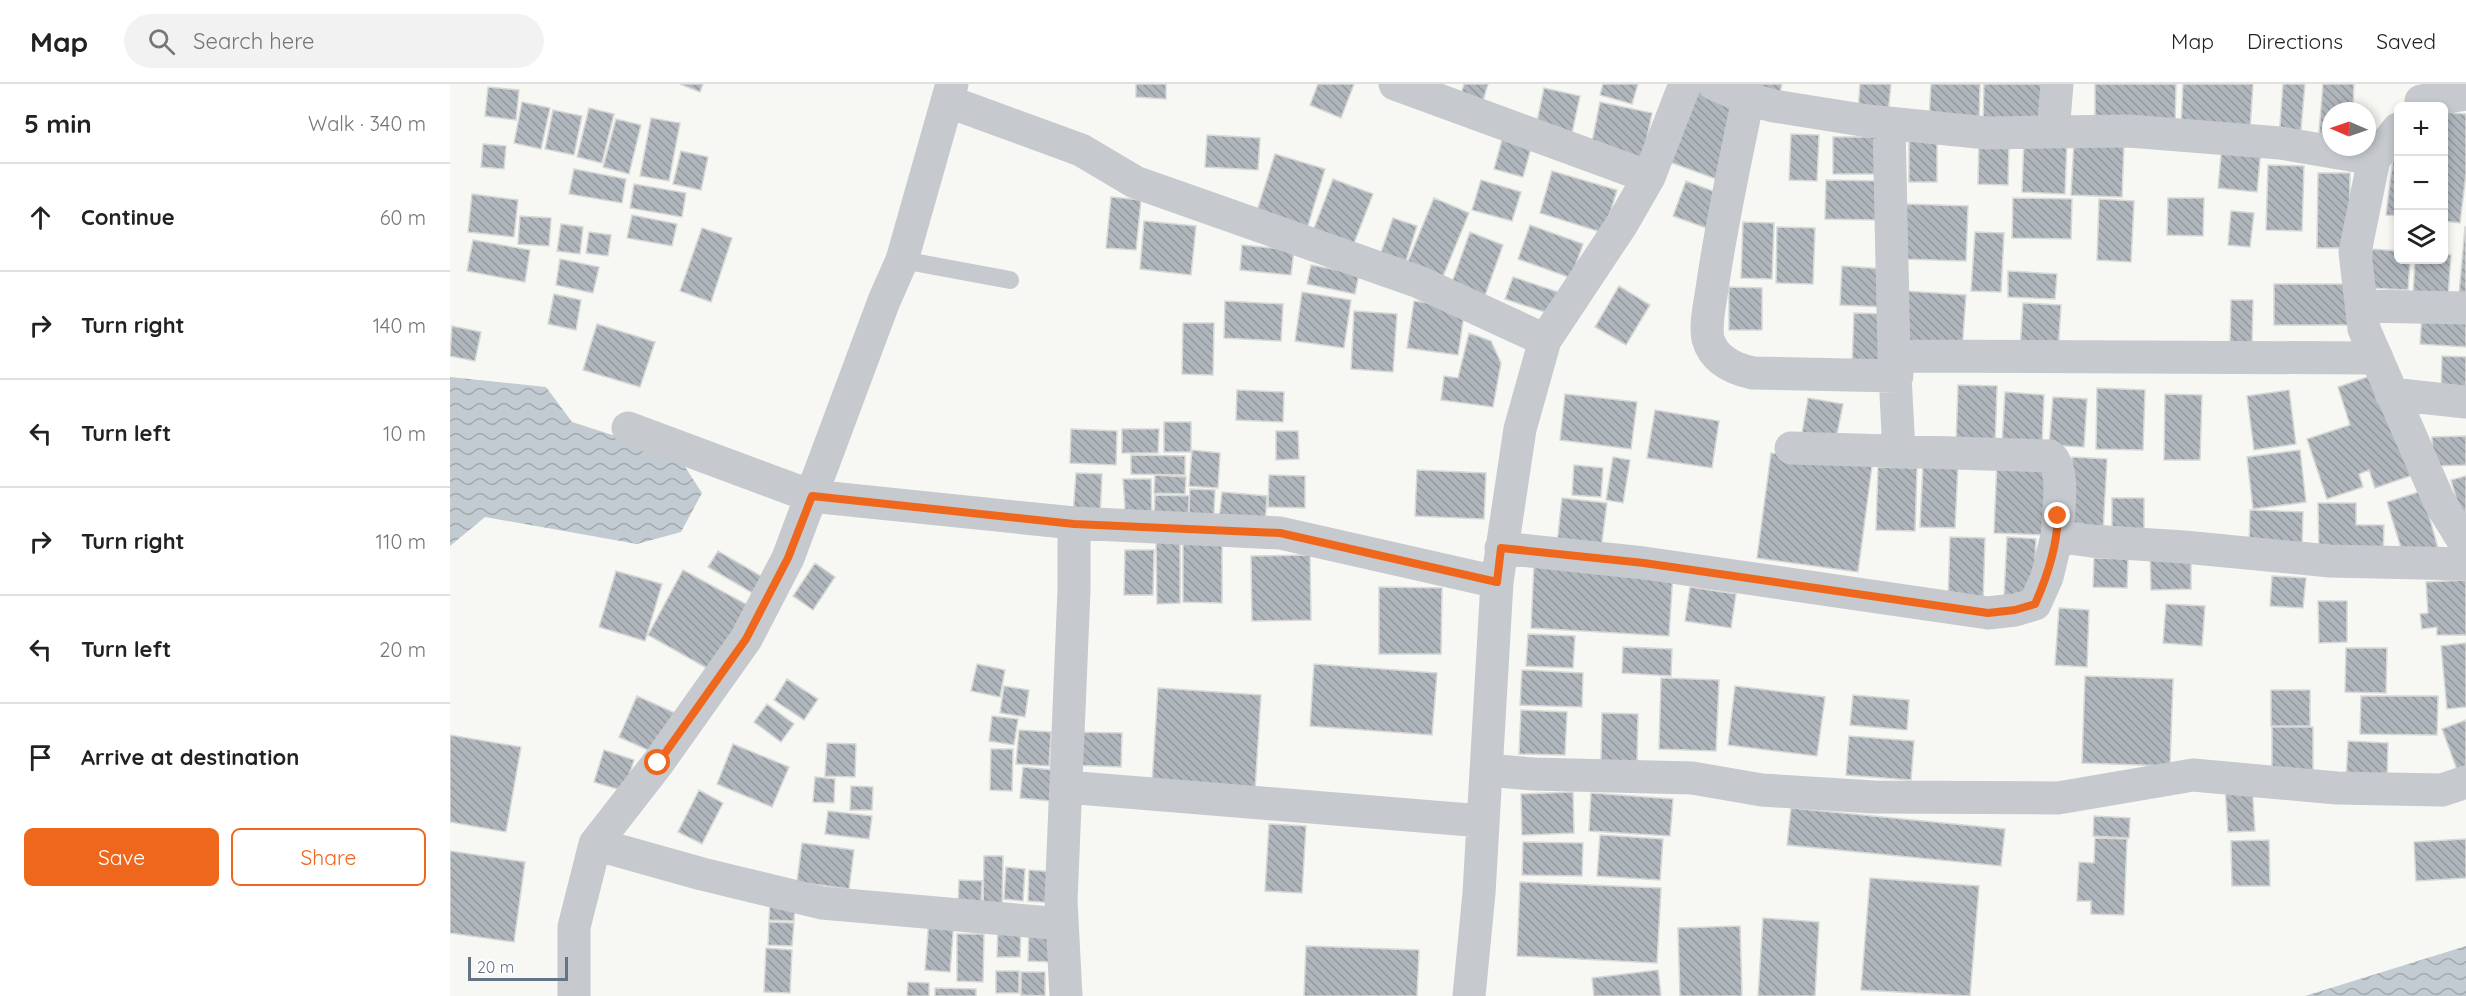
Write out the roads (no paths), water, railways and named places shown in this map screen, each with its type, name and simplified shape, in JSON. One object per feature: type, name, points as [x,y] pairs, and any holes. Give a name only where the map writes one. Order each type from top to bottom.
[{"type":"street","points":[[1395,84],[1649,177]]},
{"type":"street","points":[[1469,996],[1479,893],[1497,582],[1520,429],[1545,340],[1622,224],[1649,177],[1685,84]]},
{"type":"street","points":[[1714,84],[1748,99],[1774,106],[1889,124],[1987,133],[2129,131],[2280,143],[2374,159]]},
{"type":"street","points":[[2054,132],[2057,84]]},
{"type":"street","points":[[574,996],[574,927],[595,844],[658,763],[746,639],[788,558],[884,301],[902,260],[950,92],[1081,150],[1135,182],[1419,282],[1545,340]]},
{"type":"street","points":[[2418,97],[2466,94]]},
{"type":"street","points":[[1748,99],[1718,246],[1709,313],[1708,339],[1718,356],[1732,368],[1753,373],[1896,366],[2377,358]]},
{"type":"street","points":[[1889,124],[1899,452]]},
{"type":"street","points":[[2394,134],[2374,159],[2355,252],[2364,329],[2439,501],[2466,545]]},
{"type":"street","points":[[2362,306],[2466,308]]},
{"type":"street","points":[[2391,394],[2466,402]]},
{"type":"street","points":[[628,428],[812,496],[1074,524],[1280,533],[1497,582]]},
{"type":"street","points":[[1501,548],[1644,563],[1988,613],[2015,610],[2035,604],[2047,577],[2057,536],[2059,475],[2056,462],[2050,456],[2014,453],[1791,448]]},
{"type":"street","points":[[1066,996],[1061,902],[1074,590],[1074,524]]},
{"type":"street","points":[[2057,536],[2091,541],[2330,561],[2466,564]]},
{"type":"street","points":[[1486,770],[1533,774],[1692,778],[1762,790],[1873,797],[2058,798],[2193,775],[2337,788],[2442,790],[2466,782]]},
{"type":"street","points":[[1066,787],[1482,821]]},
{"type":"street","points":[[595,844],[702,874],[822,903],[1062,924]]},
{"type":"lane","points":[[902,260],[1010,280]]},
{"type":"water","points":[[450,377],[546,387],[572,422],[678,456],[702,493],[681,532],[637,544],[485,517],[450,546]]},
{"type":"water","points":[[2466,946],[2466,996],[2305,996]]}]
